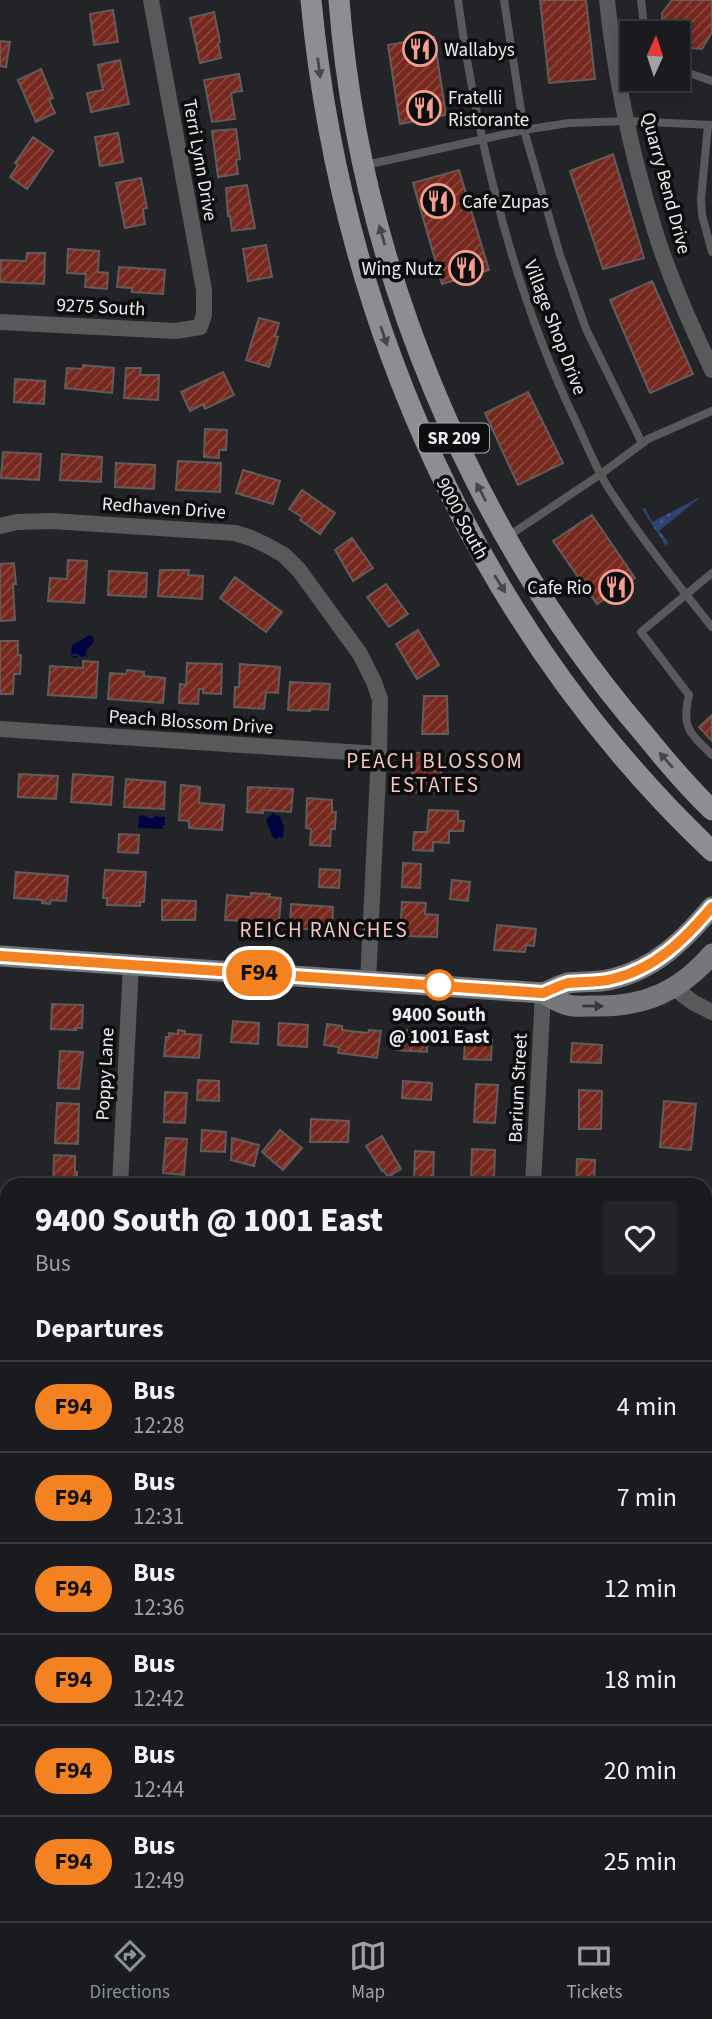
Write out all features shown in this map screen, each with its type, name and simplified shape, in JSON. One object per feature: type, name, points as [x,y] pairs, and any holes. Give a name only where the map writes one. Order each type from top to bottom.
[{"type":"main road","name":"9000 South","points":[[311,0],[324,109],[354,241],[403,392],[438,470],[483,557],[525,625],[567,685],[625,759],[712,851]]},
{"type":"main road","name":"9000 South","points":[[339,0],[351,102],[381,235],[430,379],[464,458],[545,602],[584,660],[633,722],[712,810]]},
{"type":"main road","points":[[543,993],[569,983],[614,978],[644,967],[691,932],[712,907]]},
{"type":"main road","points":[[0,956],[543,993],[567,1005],[614,1006],[660,996],[693,974],[712,954]]},
{"type":"street","name":"Terri Lynn Drive","points":[[151,0],[204,290],[204,316],[200,327]]},
{"type":"street","name":"Quarry Bend Drive","points":[[607,0],[610,34],[627,121],[656,233],[684,310],[712,370]]},
{"type":"street","name":"9275 South","points":[[0,322],[177,331],[200,327]]},
{"type":"street","name":"Redhaven Drive","points":[[0,526],[17,522],[52,522],[215,530],[251,538],[275,550],[299,570],[360,654],[380,699],[368,981]]},
{"type":"street","name":"Peach Blossom Drive","points":[[0,729],[379,754]]},
{"type":"street","name":"Poppy Lane","points":[[120,1178],[131,964]]},
{"type":"street","points":[[674,988],[712,1012]]},
{"type":"street","name":"Barium Street","points":[[533,1178],[543,993]]},
{"type":"lane","name":"Village Shop Drive","points":[[458,0],[482,140],[501,219],[524,294],[556,381],[611,494],[712,627]]},
{"type":"lane","points":[[504,0],[524,130],[560,255],[586,329],[642,443]]},
{"type":"lane","points":[[641,0],[644,21]]},
{"type":"lane","points":[[690,73],[712,80]]},
{"type":"lane","points":[[364,165],[569,122],[627,121],[710,125],[701,199],[702,215],[712,252]]},
{"type":"lane","points":[[507,537],[642,443],[712,411]]},
{"type":"lane","points":[[712,573],[641,632],[689,695],[686,719],[689,731],[712,755]]},
{"type":"green space","points":[[700,497],[659,531],[668,542],[666,546],[642,509],[645,508],[652,522]]},
{"type":"water","points":[[90,635],[93,642],[86,651],[86,658],[71,657],[72,645]]},
{"type":"water","points":[[273,813],[280,816],[284,827],[283,837],[277,840],[272,836],[266,820]]},
{"type":"water","points":[[139,815],[165,817],[164,829],[138,828]]},
{"type":"building","points":[[540,0],[586,0],[595,79],[549,83]]},
{"type":"building","points":[[672,0],[712,0],[712,32],[702,49],[690,48],[690,21],[662,21],[662,13]]},
{"type":"building","points":[[113,10],[118,42],[94,45],[90,14]]},
{"type":"building","points":[[214,12],[221,58],[200,63],[190,18]]},
{"type":"building","points":[[434,37],[446,115],[400,124],[388,45]]},
{"type":"building","points":[[0,41],[10,42],[6,67],[0,66]]},
{"type":"building","points":[[120,60],[129,104],[91,112],[87,93],[103,90],[98,65]]},
{"type":"building","points":[[41,69],[53,98],[49,100],[55,113],[36,122],[18,80]]},
{"type":"building","points":[[239,74],[242,91],[231,93],[235,119],[212,122],[204,80]]},
{"type":"building","points":[[236,129],[240,159],[236,160],[238,174],[218,177],[212,131]]},
{"type":"building","points":[[118,133],[123,162],[100,166],[95,137]]},
{"type":"building","points":[[33,137],[53,151],[27,189],[10,177],[18,165],[15,163]]},
{"type":"building","points":[[613,154],[644,258],[603,269],[570,171]]},
{"type":"building","points":[[459,170],[489,270],[442,284],[413,183]]},
{"type":"building","points":[[141,178],[147,208],[143,209],[145,224],[125,228],[116,183]]},
{"type":"building","points":[[247,185],[255,228],[232,231],[226,188]]},
{"type":"building","points":[[266,245],[272,277],[248,281],[243,249]]},
{"type":"building","points":[[68,249],[99,251],[98,272],[108,273],[107,289],[85,287],[86,274],[67,273]]},
{"type":"building","points":[[27,253],[45,253],[44,284],[0,282],[1,260],[26,261]]},
{"type":"building","points":[[119,267],[165,270],[163,294],[132,292],[132,288],[117,287]]},
{"type":"building","points":[[652,281],[693,374],[650,393],[610,300]]},
{"type":"building","points":[[259,318],[279,323],[275,336],[278,337],[269,367],[246,360]]},
{"type":"building","points":[[83,365],[114,368],[112,393],[65,388],[67,368],[82,369]]},
{"type":"building","points":[[126,368],[141,368],[140,375],[159,375],[158,400],[124,398]]},
{"type":"building","points":[[223,372],[234,395],[205,409],[203,404],[190,411],[181,392]]},
{"type":"building","points":[[15,379],[45,381],[44,404],[14,402]]},
{"type":"building","points":[[528,392],[563,463],[518,485],[485,413]]},
{"type":"building","points":[[205,429],[227,430],[226,450],[219,450],[219,458],[204,457]]},
{"type":"building","points":[[3,452],[41,454],[39,480],[1,478]]},
{"type":"building","points":[[62,454],[102,457],[101,482],[60,480]]},
{"type":"building","points":[[178,461],[221,463],[220,492],[176,490]]},
{"type":"building","points":[[116,463],[155,465],[154,489],[115,487]]},
{"type":"building","points":[[243,470],[280,481],[273,504],[236,493]]},
{"type":"building","points":[[302,490],[335,513],[320,534],[289,509]]},
{"type":"building","points":[[592,515],[635,578],[597,604],[553,541]]},
{"type":"building","points":[[352,538],[373,568],[353,581],[335,550]]},
{"type":"building","points":[[68,560],[87,561],[84,603],[48,601],[50,578],[67,579]]},
{"type":"building","points":[[14,563],[15,620],[0,621],[0,564]]},
{"type":"building","points":[[160,570],[189,570],[188,575],[203,576],[202,599],[158,596]]},
{"type":"building","points":[[109,571],[147,573],[146,597],[108,595]]},
{"type":"building","points":[[235,577],[282,612],[266,632],[220,598]]},
{"type":"building","points":[[386,584],[408,614],[389,627],[367,597]]},
{"type":"building","points":[[418,630],[439,665],[417,679],[396,644]]},
{"type":"building","points":[[0,641],[18,641],[18,655],[21,655],[20,674],[14,674],[13,694],[0,694]]},
{"type":"building","points":[[83,661],[98,662],[96,698],[48,695],[50,666],[83,668]]},
{"type":"building","points":[[187,663],[222,664],[221,694],[203,693],[203,689],[199,689],[198,704],[179,703],[180,684],[186,685]]},
{"type":"building","points":[[240,664],[280,667],[278,693],[266,692],[264,709],[234,707],[235,687],[239,687]]},
{"type":"building","points":[[127,670],[144,672],[144,676],[165,678],[163,703],[108,699],[110,673],[126,674]]},
{"type":"building","points":[[290,682],[330,684],[328,710],[288,710]]},
{"type":"building","points":[[424,696],[447,696],[448,734],[422,734]]},
{"type":"building","points":[[712,715],[712,741],[699,727]]},
{"type":"building","points":[[413,753],[442,754],[440,793],[411,792]]},
{"type":"building","points":[[19,774],[58,776],[56,799],[18,797]]},
{"type":"building","points":[[73,774],[113,777],[111,805],[71,802]]},
{"type":"building","points":[[126,779],[165,782],[164,809],[124,807]]},
{"type":"building","points":[[181,785],[200,787],[199,803],[224,805],[222,830],[189,828],[189,821],[179,820]]},
{"type":"building","points":[[248,787],[293,789],[291,812],[247,812]]},
{"type":"building","points":[[307,798],[332,800],[332,812],[336,812],[330,846],[310,845],[311,829],[306,828]]},
{"type":"building","points":[[429,810],[458,811],[458,821],[464,821],[463,831],[449,831],[449,843],[433,842],[433,851],[413,850],[414,832],[427,832]]},
{"type":"building","points":[[119,834],[139,835],[138,853],[118,852]]},
{"type":"building","points":[[403,863],[421,864],[420,888],[402,887]]},
{"type":"building","points":[[320,869],[340,870],[339,888],[319,887]]},
{"type":"building","points":[[105,870],[146,872],[144,902],[140,902],[140,906],[107,905],[107,898],[103,898]]},
{"type":"building","points":[[16,872],[68,876],[66,901],[51,900],[50,904],[42,903],[42,900],[14,898]]},
{"type":"building","points":[[452,880],[470,882],[468,901],[450,899]]},
{"type":"building","points":[[251,893],[270,894],[269,897],[281,898],[279,921],[264,920],[263,926],[225,920],[227,895],[251,897]]},
{"type":"building","points":[[162,900],[196,901],[195,920],[162,920]]},
{"type":"building","points":[[402,902],[426,903],[425,914],[438,915],[437,937],[400,936]]},
{"type":"building","points":[[291,904],[333,907],[332,931],[290,928]]},
{"type":"building","points":[[497,925],[536,929],[534,946],[526,945],[525,952],[494,950]]},
{"type":"building","points":[[52,1004],[83,1005],[82,1028],[51,1029]]},
{"type":"building","points":[[233,1021],[259,1023],[258,1044],[231,1042]]},
{"type":"building","points":[[279,1023],[308,1025],[307,1047],[278,1045]]},
{"type":"building","points":[[327,1024],[342,1026],[342,1030],[368,1033],[369,1030],[381,1031],[377,1058],[338,1053],[339,1047],[324,1045]]},
{"type":"building","points":[[178,1030],[185,1031],[185,1034],[201,1035],[199,1058],[164,1056],[166,1037],[169,1037],[169,1033],[178,1034]]},
{"type":"building","points":[[397,1030],[428,1031],[427,1052],[396,1050]]},
{"type":"building","points":[[465,1038],[492,1040],[491,1060],[464,1059]]},
{"type":"building","points":[[572,1043],[602,1045],[601,1063],[571,1062]]},
{"type":"building","points":[[60,1051],[83,1052],[79,1089],[58,1088]]},
{"type":"building","points":[[198,1080],[219,1081],[219,1101],[197,1100]]},
{"type":"building","points":[[403,1081],[432,1083],[431,1100],[402,1098]]},
{"type":"building","points":[[476,1084],[498,1085],[495,1123],[474,1122]]},
{"type":"building","points":[[579,1090],[602,1091],[601,1129],[579,1129]]},
{"type":"building","points":[[165,1092],[187,1093],[185,1123],[164,1122]]},
{"type":"building","points":[[664,1101],[696,1104],[691,1150],[660,1147]]},
{"type":"building","points":[[57,1103],[79,1104],[78,1144],[55,1143]]},
{"type":"building","points":[[311,1119],[349,1121],[348,1142],[310,1142]]},
{"type":"building","points":[[202,1130],[226,1132],[225,1152],[201,1151]]},
{"type":"building","points":[[280,1130],[302,1148],[283,1170],[262,1152]]},
{"type":"building","points":[[382,1136],[401,1169],[388,1177],[366,1146]]},
{"type":"building","points":[[166,1138],[187,1139],[184,1175],[163,1173]]},
{"type":"building","points":[[232,1138],[259,1145],[254,1166],[231,1160]]},
{"type":"building","points":[[472,1149],[495,1150],[494,1178],[471,1178]]},
{"type":"building","points":[[415,1151],[434,1152],[433,1178],[414,1177]]},
{"type":"building","points":[[54,1155],[75,1156],[77,1178],[53,1178]]},
{"type":"building","points":[[577,1159],[595,1160],[594,1178],[576,1178]]},
{"type":"bus line","name":"F94","points":[[0,956],[543,993],[569,983],[601,981],[629,974],[658,960],[691,932],[712,907]]},
{"type":"place","name":"Wallabys","points":[[420,49]]},
{"type":"place","name":"Fratelli Ristorante","points":[[424,108]]},
{"type":"place","name":"Cafe Zupas","points":[[438,201]]},
{"type":"place","name":"Wing Nutz","points":[[466,268]]},
{"type":"place","name":"Cafe Rio","points":[[616,587]]},
{"type":"place","name":"9400 South @ 1001 East","points":[[439,985]]},
{"type":"district","name":"PEACH BLOSSOM ESTATES","points":[[435,773]]},
{"type":"district","name":"REICH RANCHES","points":[[324,930]]}]
